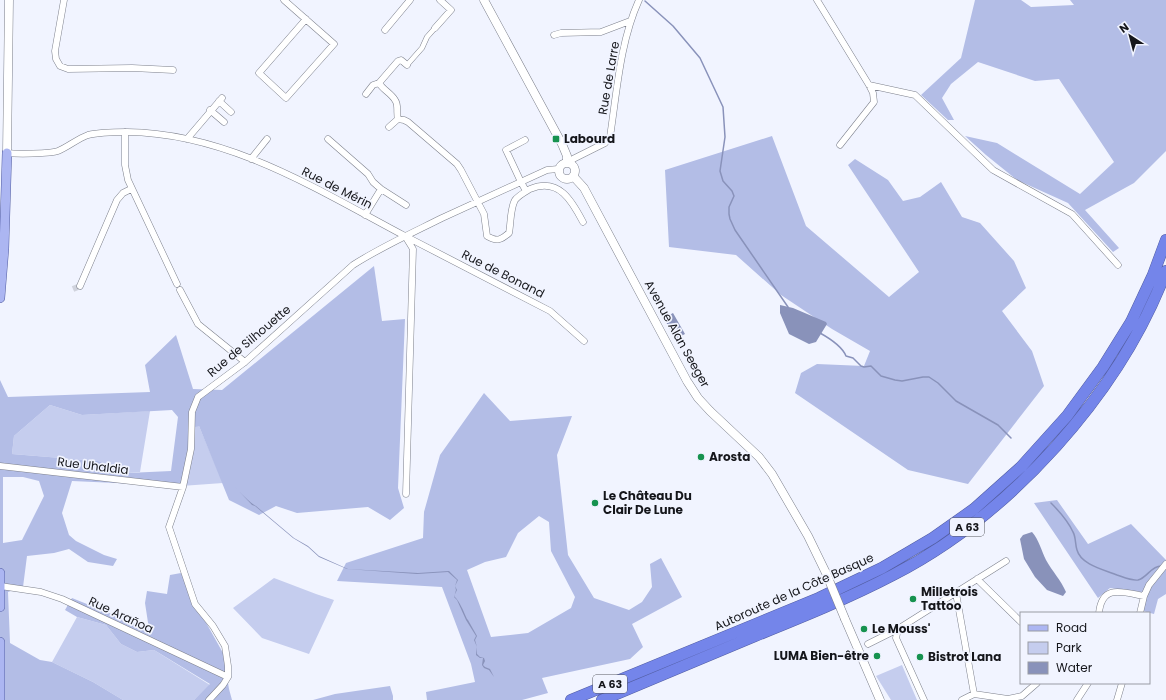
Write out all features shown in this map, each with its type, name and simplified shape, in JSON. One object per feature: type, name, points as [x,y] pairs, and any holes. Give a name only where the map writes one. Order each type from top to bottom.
[{"type":"highway","name":"Autoroute de la Côte Basque","points":[[572,700],[853,583],[917,548],[974,509],[1021,467],[1062,422],[1103,368],[1130,322],[1150,282],[1166,240]]},
{"type":"highway","name":"Autoroute de la Côte Basque","points":[[602,700],[823,608],[894,574],[940,547],[981,518],[1030,474],[1076,423],[1113,374],[1139,328],[1166,271]]},
{"type":"main road","points":[[0,298],[4,249],[7,152],[9,0]]},
{"type":"main road","points":[[484,0],[562,144],[569,163],[575,168],[573,176],[569,179],[563,178],[559,174],[558,169],[562,163],[569,163]]},
{"type":"main road","name":"Avenue Alan Seeger","points":[[573,176],[584,188],[687,381],[698,398],[759,457],[772,474],[808,536],[826,573],[880,700]]},
{"type":"main road","points":[[0,572],[0,607]]},
{"type":"main road","points":[[0,642],[0,700]]},
{"type":"street","points":[[64,0],[55,51],[56,60],[60,66],[68,68],[132,68],[173,70]]},
{"type":"street","points":[[284,0],[306,19],[334,44],[286,98],[259,73],[306,19]]},
{"type":"street","points":[[385,30],[410,0]]},
{"type":"street","points":[[366,94],[373,85],[379,83],[398,61],[402,60],[407,64],[422,48],[427,37],[451,10],[440,0]]},
{"type":"street","name":"Rue de Larre","points":[[569,163],[573,159],[605,143],[610,137],[630,21],[639,0]]},
{"type":"street","points":[[817,0],[873,93],[874,102],[840,145]]},
{"type":"street","points":[[554,35],[561,33],[601,32],[630,21]]},
{"type":"street","points":[[379,83],[395,100],[398,119]]},
{"type":"street","points":[[869,85],[915,95],[992,170],[1072,214],[1118,265]]},
{"type":"street","points":[[187,139],[220,100],[231,112]]},
{"type":"street","points":[[210,110],[224,122]]},
{"type":"street","points":[[389,127],[398,119]]},
{"type":"street","points":[[398,119],[408,122],[457,164],[484,214],[487,236],[493,240],[503,239],[509,233],[512,210],[516,200],[526,191],[536,187],[551,187],[563,192],[572,202],[583,222]]},
{"type":"street","name":"Rue de Mérin","points":[[7,152],[16,154],[57,151],[88,135],[125,132],[166,135],[187,139],[230,150],[285,173],[405,236]]},
{"type":"street","points":[[125,132],[125,164],[131,189],[178,287],[198,324],[245,362]]},
{"type":"street","points":[[251,159],[268,139]]},
{"type":"street","points":[[328,139],[368,174],[373,182],[381,189],[406,205]]},
{"type":"street","points":[[525,140],[506,150],[526,191]]},
{"type":"street","name":"Rue de Silhouette","points":[[228,677],[225,646],[213,626],[196,604],[169,527],[183,487],[191,449],[192,412],[198,397],[245,362],[353,265],[373,252],[547,170],[558,169]]},
{"type":"street","points":[[80,286],[116,200],[123,193],[131,189]]},
{"type":"street","points":[[365,215],[381,189]]},
{"type":"street","points":[[405,236],[413,249],[406,494]]},
{"type":"street","name":"Rue de Bonand","points":[[405,236],[550,311],[584,341]]},
{"type":"street","name":"Rue Uhaldia","points":[[0,466],[183,487]]},
{"type":"street","points":[[868,644],[898,629],[1006,561]]},
{"type":"street","points":[[1140,612],[1144,596],[1149,585],[1166,564]]},
{"type":"street","points":[[977,579],[1020,621]]},
{"type":"street","name":"Rue Arañoa","points":[[0,586],[40,592],[62,599],[228,677]]},
{"type":"street","points":[[1099,612],[1100,604],[1103,598],[1107,594],[1115,591],[1144,596]]},
{"type":"street","points":[[956,593],[974,694]]},
{"type":"street","points":[[898,629],[896,638],[924,700]]},
{"type":"street","points":[[209,700],[223,685],[228,677]]},
{"type":"street","points":[[962,700],[974,694],[1008,699],[1022,696],[1036,684]]},
{"type":"street","points":[[1077,700],[1087,684]]},
{"type":"street","points":[[1117,700],[1122,684]]},
{"type":"green space","points":[[50,405],[82,415],[150,411],[140,472],[128,473],[98,461],[12,454],[14,436]]},
{"type":"green space","points":[[195,426],[199,426],[223,483],[181,486]]},
{"type":"green space","points":[[274,578],[334,600],[309,654],[262,638],[233,608]]},
{"type":"green space","points":[[77,617],[106,625],[121,644],[137,652],[154,650],[210,685],[194,700],[123,700],[93,682],[52,662]]},
{"type":"green space","points":[[902,665],[917,700],[891,700],[876,676]]},
{"type":"shaded area","points":[[975,0],[1021,0],[1031,7],[1074,5],[1070,0],[1166,0],[1166,151],[1134,183],[1085,210],[1119,248],[1113,252],[1068,203],[1017,180],[965,136],[997,143],[1080,194],[1114,162],[1059,79],[1035,81],[978,62],[951,84],[942,98],[954,120],[948,120],[921,95],[961,58]]},
{"type":"shaded area","points":[[772,136],[806,226],[889,297],[919,272],[848,165],[855,159],[888,180],[903,201],[920,197],[941,182],[962,217],[980,223],[1014,261],[1026,288],[1002,311],[1032,351],[1044,386],[968,484],[908,470],[795,393],[801,373],[817,364],[864,366],[870,351],[832,329],[781,295],[736,255],[669,247],[665,170]]},
{"type":"shaded area","points":[[374,266],[382,321],[405,319],[398,488],[404,508],[390,520],[368,507],[297,513],[276,506],[259,515],[229,500],[199,426],[195,427],[181,486],[72,481],[62,513],[69,535],[76,541],[104,555],[117,559],[113,566],[88,562],[69,549],[54,553],[27,556],[23,587],[8,592],[10,643],[40,660],[52,662],[93,682],[123,700],[0,700],[0,380],[8,397],[150,392],[145,365],[176,335],[193,389],[222,390]],"holes":[[[50,405],[82,415],[172,410],[178,417],[171,471],[128,473],[98,461],[12,454],[14,436]],[[3,477],[23,477],[39,481],[44,496],[22,540],[3,543]]]},
{"type":"shaded area","points":[[484,393],[510,421],[572,416],[557,455],[568,555],[594,598],[629,610],[642,602],[652,587],[650,564],[661,558],[682,597],[632,624],[643,647],[630,659],[542,678],[548,693],[522,700],[427,700],[426,692],[475,682],[471,664],[442,587],[337,581],[346,563],[423,538],[424,512],[440,455]],"holes":[[[539,516],[549,522],[551,551],[575,597],[571,608],[528,633],[491,637],[467,570],[485,562],[506,557],[518,533]]]},
{"type":"shaded area","points":[[1057,500],[1088,544],[1131,524],[1166,560],[1166,594],[1158,599],[1154,614],[1139,610],[1141,592],[1110,588],[1098,598],[1034,503]]},
{"type":"shaded area","points":[[181,573],[194,601],[223,653],[232,700],[194,700],[210,684],[154,650],[137,652],[121,644],[106,625],[77,617],[65,610],[72,598],[149,629],[145,603],[147,591],[167,594],[170,575]]},
{"type":"shaded area","points":[[390,686],[393,700],[313,700],[335,694]]},
{"type":"water","points":[[780,305],[793,308],[826,322],[827,324],[816,342],[809,344],[789,334],[780,313]]},
{"type":"water","points":[[673,313],[685,334],[675,339],[664,318]]},
{"type":"water","points":[[235,487],[294,538],[308,546],[319,556],[348,569],[418,573],[449,571],[458,580],[455,586],[457,580],[448,572],[417,574],[347,569],[319,557],[308,547],[293,538],[252,505]]},
{"type":"water","points":[[1032,532],[1046,560],[1066,592],[1063,596],[1047,590],[1035,577],[1024,559],[1020,539],[1023,535]]},
{"type":"water","points":[[457,600],[477,636],[475,640],[477,647],[474,640],[476,636],[466,620]]},
{"type":"water","points":[[477,647],[477,654],[484,658],[485,661],[483,665],[490,669],[494,677],[489,670],[484,668],[482,665],[483,658],[480,658],[476,655]]},
{"type":"waterway","points":[[645,1],[673,26],[700,58],[723,107],[725,137],[720,171],[723,181],[732,191],[734,196],[729,207],[730,219],[735,230],[788,307]]},
{"type":"waterway","points":[[820,333],[838,346],[846,356],[853,358],[861,366],[871,366],[881,376],[902,381],[929,377],[938,383],[956,401],[998,425],[1011,438]]},
{"type":"waterway","points":[[1051,503],[1069,524],[1074,534],[1076,548],[1079,555],[1088,563],[1128,579],[1136,580],[1141,579],[1154,568],[1161,566]]},
{"type":"tunnel","points":[[73,289],[80,286]]},
{"type":"place","name":"Labourd","points":[[556,139]]},
{"type":"place","name":"Arosta","points":[[701,457]]},
{"type":"place","name":"Le Château Du Clair De Lune","points":[[595,503]]},
{"type":"place","name":"Milletrois Tattoo","points":[[913,599]]},
{"type":"place","name":"Le Mouss'","points":[[864,629]]},
{"type":"place","name":"LUMA Bien-être","points":[[877,656]]},
{"type":"place","name":"Bistrot Lana","points":[[920,657]]}]
